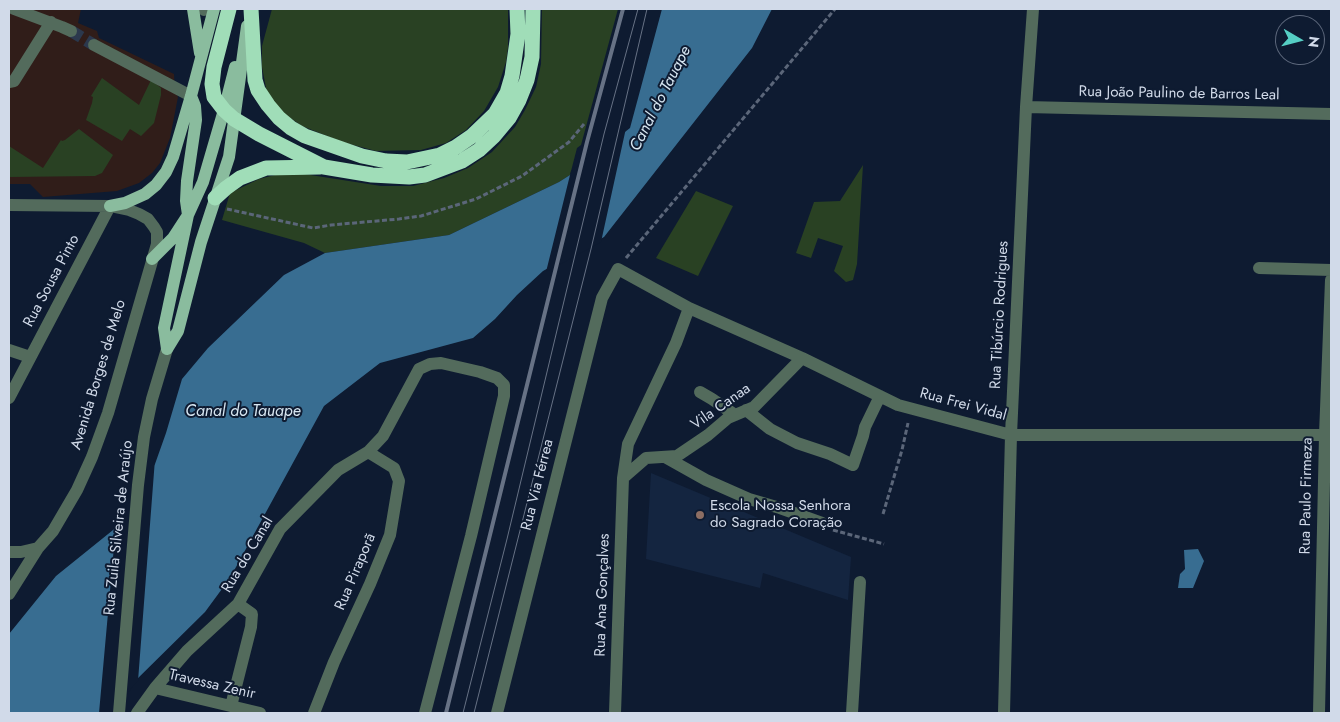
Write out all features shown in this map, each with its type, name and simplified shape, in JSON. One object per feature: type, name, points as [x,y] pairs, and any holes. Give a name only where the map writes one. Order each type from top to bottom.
[{"type":"highway","points":[[229,9],[214,67],[212,84],[214,97],[229,115],[281,146],[324,167]]},
{"type":"highway","points":[[250,9],[255,80],[258,90],[268,106],[279,118],[305,136],[362,156],[386,161],[407,162],[440,155],[456,147],[472,136],[495,114],[507,93],[512,76],[518,34],[517,9]]},
{"type":"highway","points":[[219,203],[226,188],[240,178],[266,168],[324,167],[372,175],[408,177],[425,175],[462,161],[479,150],[494,136],[509,118],[519,100],[527,80],[532,57],[533,9]]},
{"type":"main road","points":[[193,9],[201,60]]},
{"type":"main road","points":[[110,206],[125,203],[145,194],[156,185],[166,172],[173,157],[191,96],[214,9]]},
{"type":"main road","points":[[166,349],[178,331],[202,242],[219,203],[229,157],[229,115],[250,9]]},
{"type":"main road","points":[[166,349],[164,328],[188,215],[186,201],[187,182],[196,120],[196,106],[191,96]]},
{"type":"main road","name":"Avenida Borges de Melo","points":[[152,259],[173,238],[188,215],[229,115]]},
{"type":"street","points":[[9,12],[12,9],[71,31]]},
{"type":"street","name":"Rua Tibúrcio Rodrigues","points":[[1004,713],[1010,435],[1026,107],[1033,9]]},
{"type":"street","points":[[9,82],[14,81],[51,22]]},
{"type":"street","points":[[94,45],[191,96]]},
{"type":"street","name":"Rua João Paulino de Barros Leal","points":[[1026,107],[1331,114]]},
{"type":"street","name":"Avenida Borges de Melo","points":[[9,205],[110,206],[139,214],[148,220],[157,232],[157,244],[108,413],[92,457],[77,490],[53,531],[38,548]]},
{"type":"street","name":"Rua Sousa Pinto","points":[[9,398],[110,206]]},
{"type":"street","name":"Rua Frei Vidal","points":[[618,268],[689,308],[802,358],[898,405],[1010,435],[1328,435]]},
{"type":"street","name":"Rua Via Férrea","points":[[497,713],[602,298],[618,268]]},
{"type":"street","points":[[1259,268],[1331,270]]},
{"type":"street","name":"Rua Paulo Firmeza","points":[[1319,713],[1331,280]]},
{"type":"street","name":"Rua Ana Gonçalves","points":[[615,713],[623,478],[628,444],[676,343],[689,308]]},
{"type":"street","name":"Rua Zuila Silveira de Araújo","points":[[119,713],[138,485],[144,437],[166,349]]},
{"type":"street","points":[[9,350],[30,357]]},
{"type":"street","name":"Vila Canaa","points":[[623,478],[646,458],[677,456],[708,435],[728,418],[754,407],[802,358]]},
{"type":"street","name":"Rua do Canal","points":[[137,713],[187,650],[238,604],[280,528],[338,470],[368,452],[383,436],[419,369],[430,364],[441,363],[497,378],[504,386],[504,396],[424,713]]},
{"type":"street","points":[[700,392],[797,443],[853,464],[864,436],[865,428],[880,396]]},
{"type":"street","name":"Rua Piraporã","points":[[314,713],[334,662],[390,535],[399,481],[394,468],[368,452]]},
{"type":"street","points":[[665,457],[706,480],[750,499],[822,523]]},
{"type":"street","points":[[9,552],[21,552],[38,548]]},
{"type":"street","points":[[9,594],[38,548]]},
{"type":"street","points":[[852,713],[860,582]]},
{"type":"street","points":[[231,706],[251,627],[252,614],[238,604]]},
{"type":"street","name":"Travessa Zenir","points":[[155,688],[260,713]]},
{"type":"path","points":[[618,268],[835,9]]},
{"type":"path","points":[[219,203],[313,228],[421,216],[476,199],[522,176],[569,142],[584,124]]},
{"type":"path","points":[[883,514],[902,450],[911,408]]},
{"type":"path","points":[[822,523],[826,527],[840,533],[884,544]]},
{"type":"shaded area","points":[[9,9],[81,9],[78,23],[97,31],[99,38],[174,74],[175,92],[178,97],[170,138],[160,163],[152,173],[139,183],[117,191],[43,197],[30,184],[9,184]]},
{"type":"shaded area","name":"Escola Nossa Senhora do Sagrado Coração","points":[[651,473],[851,557],[848,600],[763,573],[760,588],[646,559]]},
{"type":"green space","points":[[272,9],[508,9],[506,62],[498,87],[484,111],[466,130],[446,143],[421,150],[376,151],[342,142],[302,126],[283,113],[267,93],[262,67],[262,46]]},
{"type":"green space","points":[[542,9],[618,9],[581,145],[577,148],[570,175],[449,235],[325,253],[304,243],[222,220],[230,193],[259,179],[279,174],[304,174],[381,186],[413,186],[444,178],[468,168],[492,152],[515,127],[536,87],[541,64]]},
{"type":"green space","points":[[102,78],[139,105],[151,80],[161,88],[154,123],[141,136],[130,129],[122,141],[86,120],[92,103],[93,97],[91,96]]},
{"type":"green space","points":[[79,129],[113,155],[102,173],[95,176],[9,177],[9,146],[43,168],[61,140],[65,140]]},
{"type":"green space","points":[[863,165],[857,264],[853,280],[846,282],[834,271],[843,246],[818,238],[811,258],[796,253],[814,202],[840,201]]},
{"type":"green space","points":[[696,191],[733,206],[698,276],[656,258]]},
{"type":"water","name":"Canal do Tauape","points":[[662,9],[772,9],[752,48],[604,237],[543,271],[473,338],[380,363],[324,406],[230,578],[205,612],[131,685],[111,713],[9,713],[9,634],[56,576],[118,526],[155,464],[182,379],[208,348],[284,275],[325,253],[449,235],[570,175],[630,128]]},
{"type":"water","points":[[1198,549],[1204,561],[1193,588],[1178,588],[1180,574],[1185,569],[1184,550]]},
{"type":"pier","points":[[626,128],[601,242],[546,272],[571,171]]},
{"type":"pier","points":[[155,459],[138,681],[114,713],[99,713],[116,524]]},
{"type":"tunnel","points":[[71,31],[94,45]]},
{"type":"tram line","points":[[463,713],[507,539],[604,134],[638,9]]},
{"type":"tram line","points":[[474,713],[591,249],[647,9]]},
{"type":"railway","points":[[446,713],[587,142],[623,9]]},
{"type":"place","name":"Escola Nossa Senhora do Sagrado Coração","points":[[700,515]]}]
